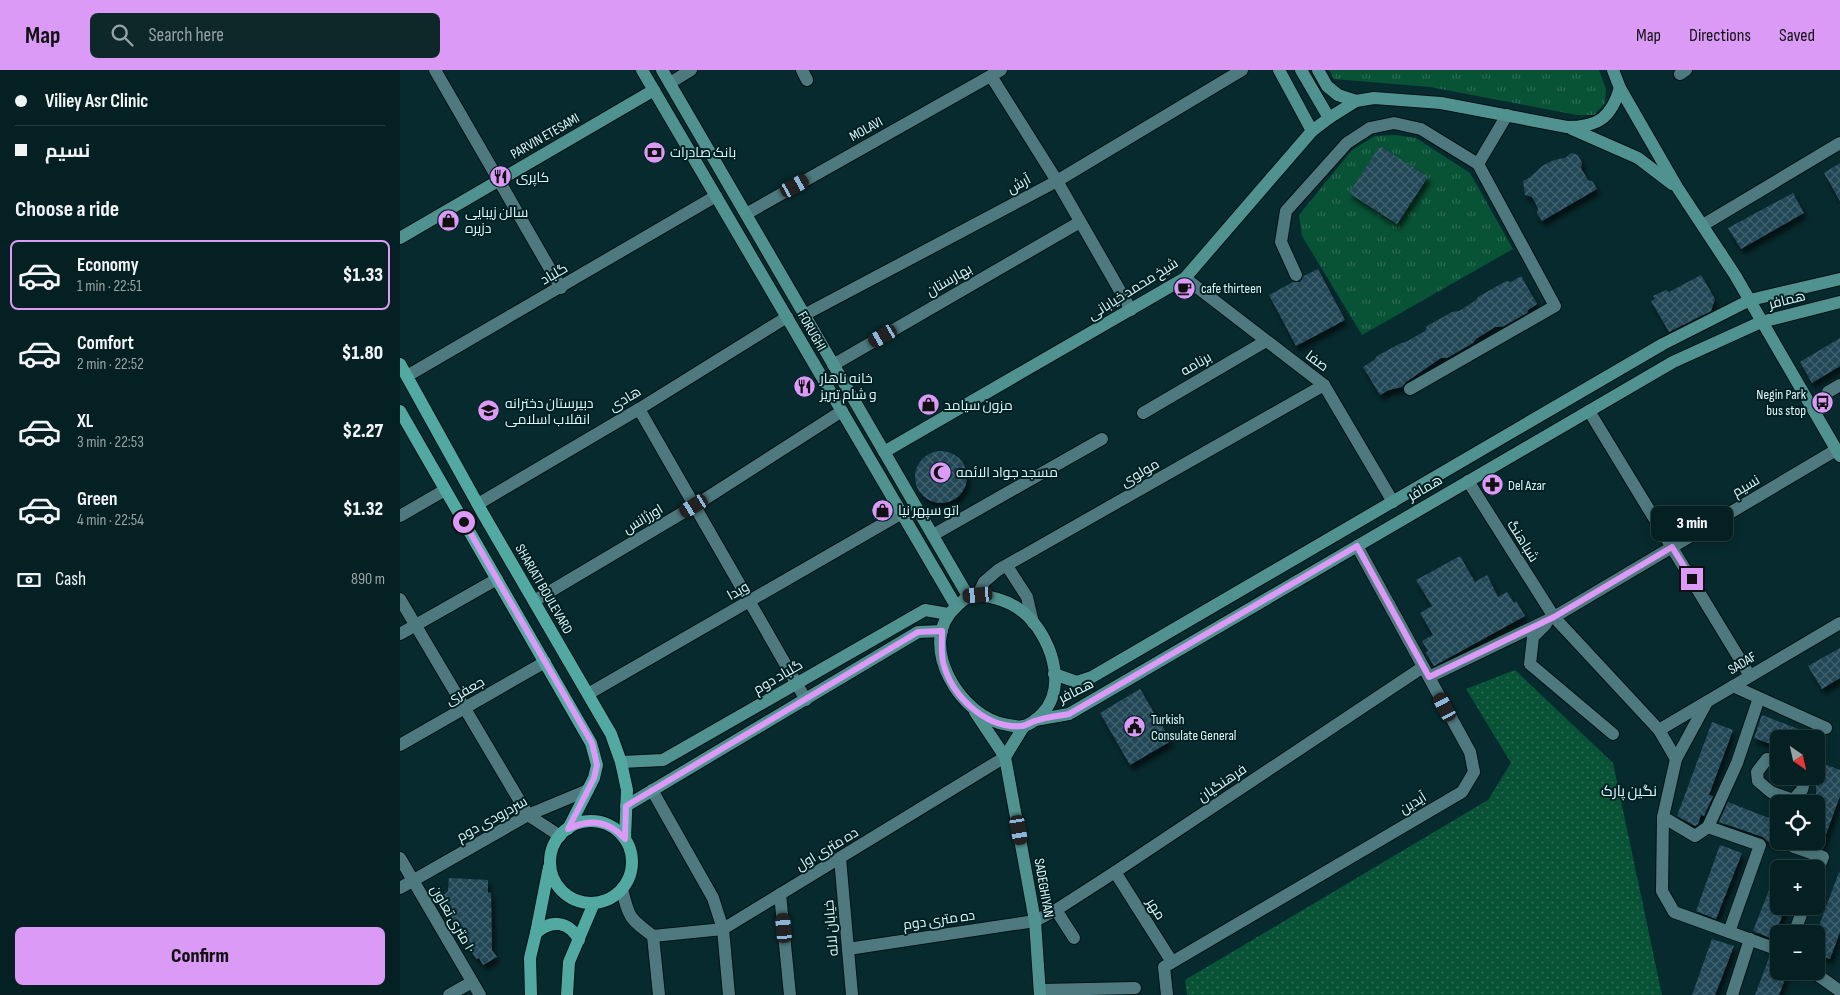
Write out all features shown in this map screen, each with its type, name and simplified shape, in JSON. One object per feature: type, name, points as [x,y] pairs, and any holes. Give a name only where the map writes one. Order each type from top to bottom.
[{"type":"main road","name":"FORUGHI","points":[[642,70],[902,514],[952,610]]},
{"type":"main road","name":"FORUGHI","points":[[662,70],[933,535],[973,595]]},
{"type":"main road","points":[[1279,70],[1312,131]]},
{"type":"main road","points":[[1301,70],[1329,118]]},
{"type":"main road","points":[[1318,70],[1327,86],[1338,95],[1356,101],[1374,98],[1441,104],[1567,127],[1586,127],[1602,119],[1614,105],[1620,88]]},
{"type":"main road","points":[[1613,70],[1620,88],[1677,187],[1750,300],[1838,453]]},
{"type":"main road","name":"PARVIN ETESAMI","points":[[400,238],[654,90]]},
{"type":"main road","name":"شیخ محمد خیابانی","points":[[884,452],[1185,278],[1312,131],[1356,101]]},
{"type":"main road","points":[[1567,127],[1638,158],[1677,187]]},
{"type":"main road","name":"همافر","points":[[1054,674],[1077,682],[1092,677],[1663,344],[1750,300],[1840,279]]},
{"type":"main road","name":"همافر","points":[[1030,723],[1069,714],[1672,362],[1761,322],[1840,302]]},
{"type":"main road","name":"SHARIATI BOULEVARD","points":[[400,364],[480,508],[610,734],[621,762],[627,790],[625,839]]},
{"type":"main road","points":[[1579,393],[1589,411]]},
{"type":"main road","points":[[400,411],[592,743],[597,765],[594,778],[588,790],[551,855],[530,958],[530,995]]},
{"type":"main road","points":[[464,522],[480,508]]},
{"type":"main road","points":[[973,595],[996,597],[1024,613],[1034,623],[1048,645],[1052,659],[1054,690],[1048,708],[1030,723],[1005,757],[948,676],[941,648],[942,631],[952,610],[973,595]]},
{"type":"main road","name":"گلباد دوم","points":[[621,762],[663,760],[925,610],[952,610]]},
{"type":"main road","points":[[1173,630],[1183,647]]},
{"type":"main road","points":[[626,806],[918,632],[942,631]]},
{"type":"main road","points":[[972,709],[1000,724],[1030,723]]},
{"type":"main road","points":[[711,733],[721,750]]},
{"type":"main road","name":"SADEGHIYAN","points":[[1005,757],[1035,922],[1040,992]]},
{"type":"main road","points":[[551,855],[553,876],[561,890],[584,903],[605,901],[622,889],[628,880],[632,864],[630,849],[618,831],[598,822],[588,822],[578,824],[564,832]]},
{"type":"main road","points":[[566,995],[569,962],[594,903]]},
{"type":"main road","points":[[536,933],[542,928],[556,923],[570,928],[579,940]]},
{"type":"street","points":[[435,70],[561,288]]},
{"type":"street","points":[[670,83],[691,70]]},
{"type":"street","name":"آرش","points":[[804,315],[1057,180],[1242,70]]},
{"type":"street","points":[[996,73],[1131,310]]},
{"type":"street","name":"MOLAVI","points":[[746,214],[996,73]]},
{"type":"street","points":[[1478,164],[1507,115]]},
{"type":"street","points":[[1296,275],[1280,242],[1286,212],[1347,143],[1370,128],[1394,123],[1421,129],[1478,164],[1555,306],[1410,389]]},
{"type":"street","points":[[1703,225],[1840,143]]},
{"type":"street","name":"گلباد","points":[[407,376],[716,196]]},
{"type":"street","name":"بهارستان","points":[[833,365],[1080,222]]},
{"type":"street","name":"صفا","points":[[1185,278],[1324,385],[1393,502]]},
{"type":"street","name":"هادی","points":[[480,508],[787,317]]},
{"type":"street","name":"برنامه","points":[[1143,413],[1266,341]]},
{"type":"street","name":"مولوی","points":[[973,595],[989,576],[1324,385]]},
{"type":"street","points":[[1828,392],[1840,385]]},
{"type":"street","points":[[639,409],[806,700]]},
{"type":"street","name":"اورژانس","points":[[534,601],[694,506],[842,411]]},
{"type":"street","points":[[1589,411],[1750,676]]},
{"type":"street","points":[[933,535],[1102,439]]},
{"type":"street","name":"نسیم","points":[[1554,617],[1672,547],[1838,453]]},
{"type":"street","name":"شباهنگ","points":[[1468,481],[1554,617],[1659,730],[1676,758]]},
{"type":"street","points":[[400,516],[445,490]]},
{"type":"street","name":"ویدا","points":[[588,694],[902,514]]},
{"type":"street","name":"آیدین","points":[[1172,962],[1462,792],[1474,772],[1470,752],[1357,546]]},
{"type":"street","points":[[1007,566],[1028,597],[1034,623]]},
{"type":"street","points":[[400,634],[497,579]]},
{"type":"street","points":[[400,598],[528,815],[564,832]]},
{"type":"street","points":[[1554,617],[1533,637],[1530,664],[1613,734]]},
{"type":"street","name":"فرهنگیان","points":[[1035,922],[1426,672],[1554,617]]},
{"type":"street","name":"SADAF","points":[[1659,730],[1840,623]]},
{"type":"street","name":"جعفری","points":[[400,745],[544,662]]},
{"type":"street","points":[[1733,686],[1826,728]]},
{"type":"street","points":[[1663,817],[1695,836],[1708,827],[1737,763],[1759,698]]},
{"type":"street","points":[[1707,702],[1676,758],[1663,817],[1662,891],[1674,912],[1770,947]]},
{"type":"street","name":"ده متری اول","points":[[653,936],[723,929],[1005,757]]},
{"type":"street","points":[[1770,760],[1767,759],[1757,772],[1758,782],[1771,792],[1793,800],[1802,790],[1803,785]]},
{"type":"street","points":[[1737,763],[1757,772]]},
{"type":"street","name":"سردرودی دوم","points":[[400,888],[528,815],[588,790]]},
{"type":"street","points":[[652,790],[714,898],[723,929],[729,995]]},
{"type":"street","points":[[1708,827],[1760,845],[1730,932]]},
{"type":"street","points":[[1803,850],[1823,857],[1822,860]]},
{"type":"street","name":"١٠ متری تعاون","points":[[400,858],[480,995]]},
{"type":"street","name":"خیابان لاله","points":[[840,858],[852,995]]},
{"type":"street","name":"مهر","points":[[1115,872],[1172,962]]},
{"type":"street","points":[[622,889],[627,910],[632,918],[653,936],[659,995]]},
{"type":"street","points":[[780,894],[790,995]]},
{"type":"street","points":[[1056,910],[1074,938]]},
{"type":"street","name":"ده متری دوم","points":[[848,949],[1035,922]]},
{"type":"street","points":[[1732,995],[1750,939]]},
{"type":"street","points":[[1167,995],[1164,967],[1172,962]]},
{"type":"street","points":[[1825,980],[1840,991]]},
{"type":"street","points":[[449,995],[472,982]]},
{"type":"street","points":[[1040,992],[1135,988]]},
{"type":"green space","points":[[1329,70],[1599,70],[1606,89],[1605,103],[1594,115],[1577,115],[1430,87],[1334,79]]},
{"type":"green space","points":[[1396,135],[1416,138],[1470,173],[1513,249],[1362,335],[1302,236],[1299,215],[1352,150],[1375,136]]},
{"type":"green space","points":[[1515,670],[1613,763],[1662,995],[1187,995],[1185,980],[1488,800],[1511,763],[1466,689]]},
{"type":"building","points":[[1380,146],[1428,177],[1397,224],[1349,193]]},
{"type":"building","points":[[1571,153],[1578,155],[1582,163],[1581,168],[1588,180],[1593,182],[1597,189],[1542,221],[1537,214],[1538,208],[1532,197],[1525,195],[1523,181],[1542,166],[1554,160],[1565,158]]},
{"type":"building","points":[[1840,163],[1840,201],[1824,173]]},
{"type":"building","points":[[1793,193],[1804,213],[1741,249],[1728,228]]},
{"type":"building","points":[[1318,269],[1345,320],[1296,346],[1269,295],[1293,282],[1300,282],[1304,276]]},
{"type":"building","points":[[1701,275],[1715,299],[1711,311],[1669,332],[1651,301],[1655,299],[1653,296],[1666,290],[1669,292]]},
{"type":"building","points":[[1521,276],[1537,304],[1528,310],[1527,313],[1502,327],[1495,327],[1473,343],[1447,358],[1441,358],[1406,382],[1402,387],[1389,390],[1380,395],[1363,367],[1377,356],[1425,331],[1427,326],[1452,312],[1459,311],[1478,297],[1506,281],[1511,282]]},
{"type":"building","points":[[1840,338],[1840,366],[1812,383],[1800,362]]},
{"type":"building","name":"مسجد جواد الائمه","points":[[936,451],[946,451],[960,458],[967,472],[967,482],[960,496],[946,503],[936,503],[926,499],[919,492],[915,482],[915,472],[919,462],[926,455]]},
{"type":"building","points":[[1460,556],[1475,582],[1487,575],[1498,597],[1507,592],[1514,603],[1516,601],[1525,616],[1434,666],[1426,653],[1428,651],[1422,641],[1433,635],[1420,613],[1432,606],[1416,580]]},
{"type":"building","points":[[1840,648],[1840,678],[1822,689],[1808,666]]},
{"type":"building","name":"Turkish Consulate General","points":[[1140,689],[1171,741],[1130,765],[1100,713]]},
{"type":"building","points":[[1762,715],[1801,730],[1770,730],[1770,744],[1754,738]]},
{"type":"building","points":[[1712,722],[1733,730],[1709,795],[1713,796],[1704,816],[1701,815],[1698,824],[1695,826],[1677,816]]},
{"type":"building","points":[[1825,764],[1840,770],[1840,796],[1825,837],[1825,795],[1816,795],[1816,785],[1825,785]]},
{"type":"building","points":[[1728,802],[1770,818],[1770,842],[1763,837],[1719,822]]},
{"type":"building","points":[[1720,845],[1742,853],[1716,919],[1696,911]]},
{"type":"building","points":[[1839,872],[1840,932],[1830,959],[1825,957],[1825,925],[1819,925],[1823,915],[1825,915],[1825,910]]},
{"type":"building","points":[[449,878],[488,880],[488,893],[491,892],[492,950],[497,957],[483,965],[479,958],[476,959],[452,919],[449,907],[440,899],[448,891]]},
{"type":"building","points":[[1770,887],[1770,915],[1782,915],[1779,925],[1770,925],[1770,938],[1753,931]]},
{"type":"building","points":[[1712,939],[1734,946],[1715,995],[1692,995]]},
{"type":"building","points":[[1769,958],[1770,980],[1785,980],[1779,995],[1755,995]]},
{"type":"place","name":"بانک صادرات","points":[[654,152]]},
{"type":"place","name":"کاپری","points":[[500,177]]},
{"type":"place","name":"سالن زیبایی دزیره","points":[[449,220]]},
{"type":"place","name":"cafe thirteen","points":[[1185,288]]},
{"type":"place","name":"خانه ناهار و شام تبریز","points":[[804,386]]},
{"type":"place","name":"Negin Park bus stop","points":[[1822,402]]},
{"type":"place","name":"مزون سیامد","points":[[928,405]]},
{"type":"place","name":"دبیرستان دخترانه انقلاب اسلامی","points":[[489,411]]},
{"type":"place","name":"مسجد جواد الائمه","points":[[940,472]]},
{"type":"place","name":"Del Azar","points":[[1492,485]]},
{"type":"place","name":"اتو سپهر نیا","points":[[882,510]]},
{"type":"place","name":"Turkish Consulate General","points":[[1135,727]]},
{"type":"district","name":"نگین پارک","points":[[1629,791]]},
{"type":"route","points":[[464,522],[592,743],[597,765],[594,778],[568,829],[578,824],[598,822],[618,831],[625,839],[626,806],[918,632],[942,631],[941,648],[948,676],[962,698],[972,709],[1000,724],[1024,726],[1035,720],[1069,714],[1357,546],[1429,677],[1554,617],[1672,547],[1692,579]]}]
